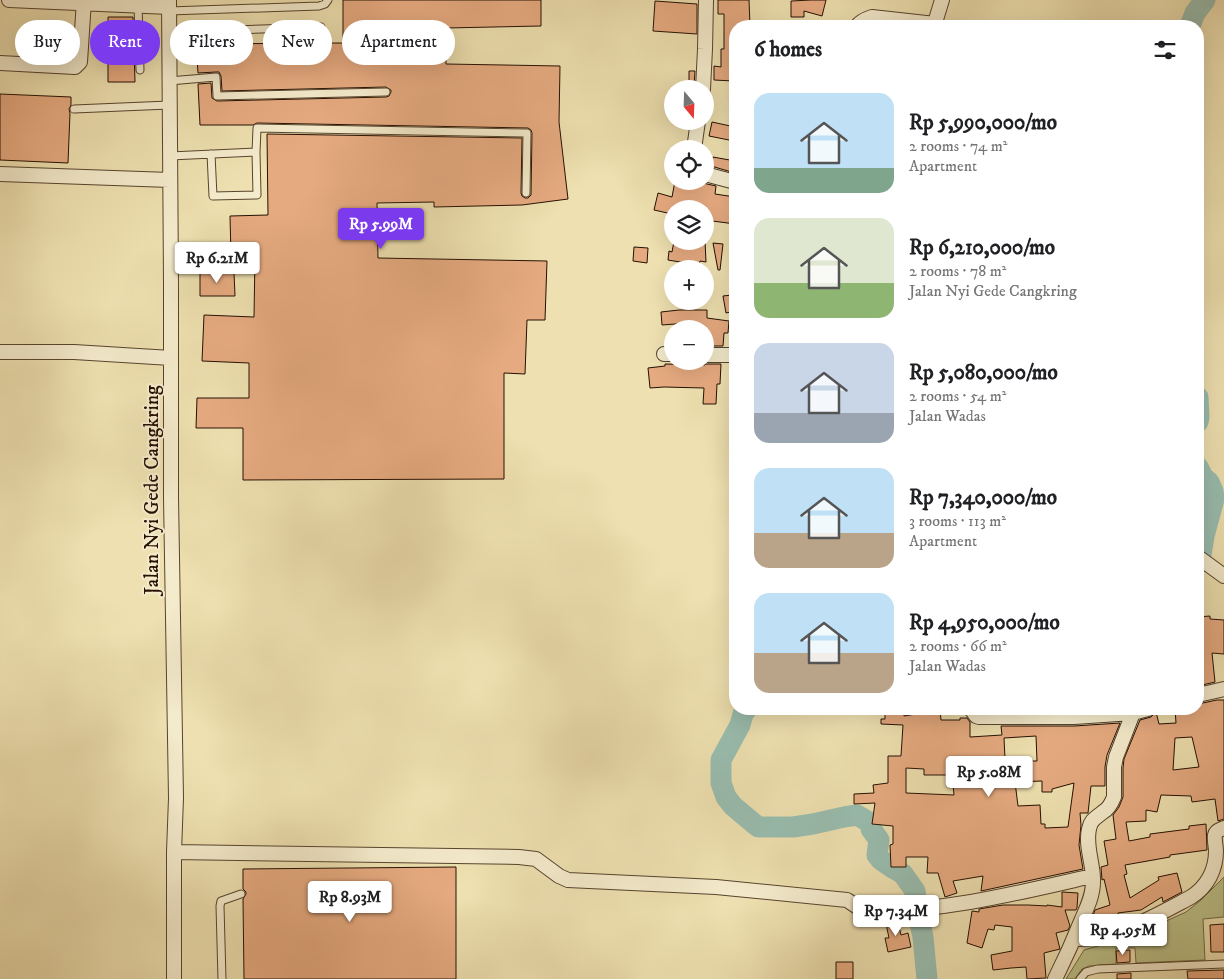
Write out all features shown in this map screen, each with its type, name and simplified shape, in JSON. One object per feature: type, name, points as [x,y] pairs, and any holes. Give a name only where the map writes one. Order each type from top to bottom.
[{"type":"street","points":[[9,0],[123,2],[138,5],[169,6]]},
{"type":"street","points":[[703,80],[706,0]]},
{"type":"street","points":[[936,20],[942,0]]},
{"type":"street","points":[[0,63],[75,67],[78,65],[80,62],[84,2]]},
{"type":"street","name":"Jalan Nyi Gede Cangkring","points":[[169,6],[171,497],[176,798],[174,979]]},
{"type":"street","points":[[864,20],[872,17],[896,20]]},
{"type":"street","points":[[0,174],[170,180]]},
{"type":"street","points":[[714,176],[729,180]]},
{"type":"street","points":[[0,352],[74,352],[171,358]]},
{"type":"street","points":[[714,355],[729,355]]},
{"type":"street","points":[[1204,562],[1224,576]]},
{"type":"street","points":[[1204,694],[1224,689]]},
{"type":"street","points":[[975,715],[979,717],[1094,715]]},
{"type":"street","points":[[1055,979],[1075,939],[1089,903],[1093,884],[1087,839],[1089,828],[1091,822],[1104,812],[1113,800],[1116,757],[1132,715]]},
{"type":"street","points":[[1075,939],[1085,940],[1139,924],[1199,892],[1206,885],[1215,863],[1214,837],[1218,830],[1224,828]]},
{"type":"street","points":[[174,852],[519,857],[536,859],[568,880],[716,887],[846,900],[866,911],[923,909],[959,904],[1092,876]]},
{"type":"lane","points":[[169,6],[320,6],[328,0]]},
{"type":"lane","points":[[138,5],[140,70]]},
{"type":"lane","points":[[169,34],[263,29]]},
{"type":"lane","points":[[169,81],[216,77],[217,96],[386,92]]},
{"type":"lane","points":[[74,109],[169,105]]},
{"type":"lane","points":[[211,154],[213,196],[257,194],[257,128],[527,132],[526,193]]},
{"type":"lane","points":[[170,156],[256,152]]},
{"type":"lane","points":[[171,264],[186,263],[245,269]]},
{"type":"lane","points":[[222,979],[220,906],[222,901],[241,894]]},
{"type":"lane","points":[[1080,979],[1086,972],[1098,969],[1224,964]]},
{"type":"green space","points":[[1224,877],[1224,917],[1203,919],[1205,960],[1136,963],[1135,948],[1116,948],[1116,964],[1089,966],[1082,969],[1075,979],[1066,979],[1084,950],[1133,936],[1186,912]]},
{"type":"building","points":[[343,0],[541,0],[541,26],[455,28],[455,20],[343,20]]},
{"type":"building","points":[[718,0],[749,0],[750,20],[729,20],[729,81],[714,80],[714,66],[721,67],[721,49],[724,49],[724,14],[718,14]]},
{"type":"building","points":[[826,0],[822,16],[804,11],[804,17],[791,17],[791,1]]},
{"type":"building","points":[[655,1],[697,4],[697,34],[653,31]]},
{"type":"building","points":[[108,17],[133,17],[133,20],[108,20]]},
{"type":"building","points":[[332,43],[342,43],[342,65],[560,66],[559,122],[568,199],[522,205],[434,207],[434,202],[377,203],[378,258],[547,261],[545,320],[527,320],[525,374],[504,373],[504,479],[243,480],[243,428],[196,428],[197,398],[249,398],[249,363],[202,361],[204,315],[254,317],[255,256],[231,256],[230,216],[268,215],[267,134],[522,138],[521,193],[525,198],[531,195],[532,133],[528,128],[257,123],[253,125],[200,125],[198,84],[211,83],[212,98],[217,101],[389,96],[391,90],[386,87],[222,91],[219,72],[198,73],[197,65],[253,65],[253,44],[263,44],[263,65],[332,65]]},
{"type":"building","points":[[108,65],[134,65],[135,82],[108,82]]},
{"type":"building","points":[[689,71],[695,71],[694,80],[689,80]]},
{"type":"building","points":[[0,94],[71,97],[68,163],[0,160]]},
{"type":"building","points":[[714,122],[729,126],[729,140],[709,136],[710,130],[714,130]]},
{"type":"building","points":[[714,157],[729,160],[729,171],[714,167]]},
{"type":"building","points":[[714,185],[716,186],[715,194],[729,196],[729,223],[714,221],[714,200],[664,200],[664,212],[654,210],[658,193],[672,197],[673,190],[714,190]]},
{"type":"building","points":[[714,243],[723,244],[720,270],[718,270]]},
{"type":"building","points":[[634,247],[648,248],[647,263],[633,261]]},
{"type":"building","points":[[672,250],[705,250],[706,260],[668,260],[669,251],[672,252]]},
{"type":"building","points":[[200,271],[234,273],[235,296],[200,296]]},
{"type":"building","points":[[729,295],[729,312],[726,313],[723,296]]},
{"type":"building","points":[[707,310],[707,318],[729,321],[728,333],[724,333],[723,346],[714,346],[714,320],[664,320],[664,325],[662,325],[661,312]]},
{"type":"building","points":[[714,364],[721,364],[716,404],[703,404],[704,388],[650,388],[648,368],[664,366],[664,370],[714,370]]},
{"type":"building","points":[[1204,616],[1210,616],[1210,619],[1224,620],[1224,654],[1212,653],[1215,682],[1204,685]]},
{"type":"building","points":[[1224,700],[1224,819],[1218,821],[1215,799],[1192,802],[1191,796],[1161,795],[1157,812],[1146,810],[1146,821],[1126,822],[1129,841],[1150,837],[1150,834],[1189,829],[1189,826],[1206,824],[1207,850],[1170,855],[1170,857],[1125,865],[1127,874],[1124,875],[1130,898],[1159,880],[1158,877],[1177,873],[1182,892],[1163,902],[1162,897],[1141,910],[1118,913],[1118,920],[1101,920],[1103,925],[1091,929],[1090,924],[1095,910],[1110,905],[1104,879],[1102,880],[1101,867],[1108,865],[1104,841],[1116,839],[1113,815],[1123,797],[1124,759],[1140,720],[1157,715],[1159,724],[1176,723],[1175,715],[1204,715],[1204,703]],"holes":[[[1192,737],[1199,767],[1173,770],[1175,738]]]},
{"type":"building","points":[[885,715],[940,715],[941,720],[967,718],[970,722],[970,737],[1002,735],[1001,726],[1074,726],[1120,723],[1107,755],[1105,786],[1091,786],[1088,813],[1080,813],[1079,845],[1083,869],[981,891],[983,876],[953,881],[957,893],[945,897],[938,873],[927,873],[928,857],[906,857],[906,867],[891,867],[890,845],[893,844],[893,826],[872,824],[875,803],[854,804],[854,794],[874,793],[873,785],[888,783],[888,756],[901,756],[903,725],[881,724],[881,719],[885,719]],"holes":[[[1036,736],[1037,761],[1019,761],[1018,757],[1005,759],[1004,738]],[[906,768],[924,769],[924,775],[952,775],[954,795],[906,793]],[[1042,781],[1042,792],[1052,792],[1052,789],[1074,783],[1068,827],[1045,828],[1045,824],[1041,824],[1040,805],[1018,806],[1015,782]]]},
{"type":"building","points":[[456,867],[456,979],[244,979],[243,899],[246,892],[243,889],[243,869]]},
{"type":"building","points":[[1062,892],[1078,893],[1077,908],[1076,910],[1065,910],[1070,926],[1068,930],[1056,933],[1060,949],[1044,953],[1046,978],[1027,979],[1026,967],[993,970],[991,955],[1012,951],[1012,927],[995,925],[994,930],[988,929],[982,948],[967,943],[972,911],[979,912],[979,909],[1003,905],[1062,907]]},
{"type":"building","points":[[885,919],[897,919],[901,935],[908,933],[911,947],[888,952],[885,938],[889,938]]},
{"type":"building","points":[[1224,924],[1224,952],[1211,952],[1210,925]]},
{"type":"building","points":[[1130,950],[1130,962],[1117,963],[1116,951]]},
{"type":"building","points":[[836,962],[853,962],[853,979],[836,979]]},
{"type":"building","points":[[1224,970],[1224,979],[1188,979],[1187,971]]},
{"type":"building","points":[[1131,973],[1131,979],[1117,979],[1117,974]]},
{"type":"waterway","points":[[1192,20],[1205,0]]},
{"type":"waterway","points":[[1204,478],[1209,482],[1214,499],[1204,536]]},
{"type":"waterway","points":[[743,715],[740,725],[721,760],[721,783],[726,797],[733,806],[758,827],[793,827],[857,815],[872,824],[871,829],[879,840],[877,855],[881,860],[903,874],[915,891],[923,937],[927,979]]}]
